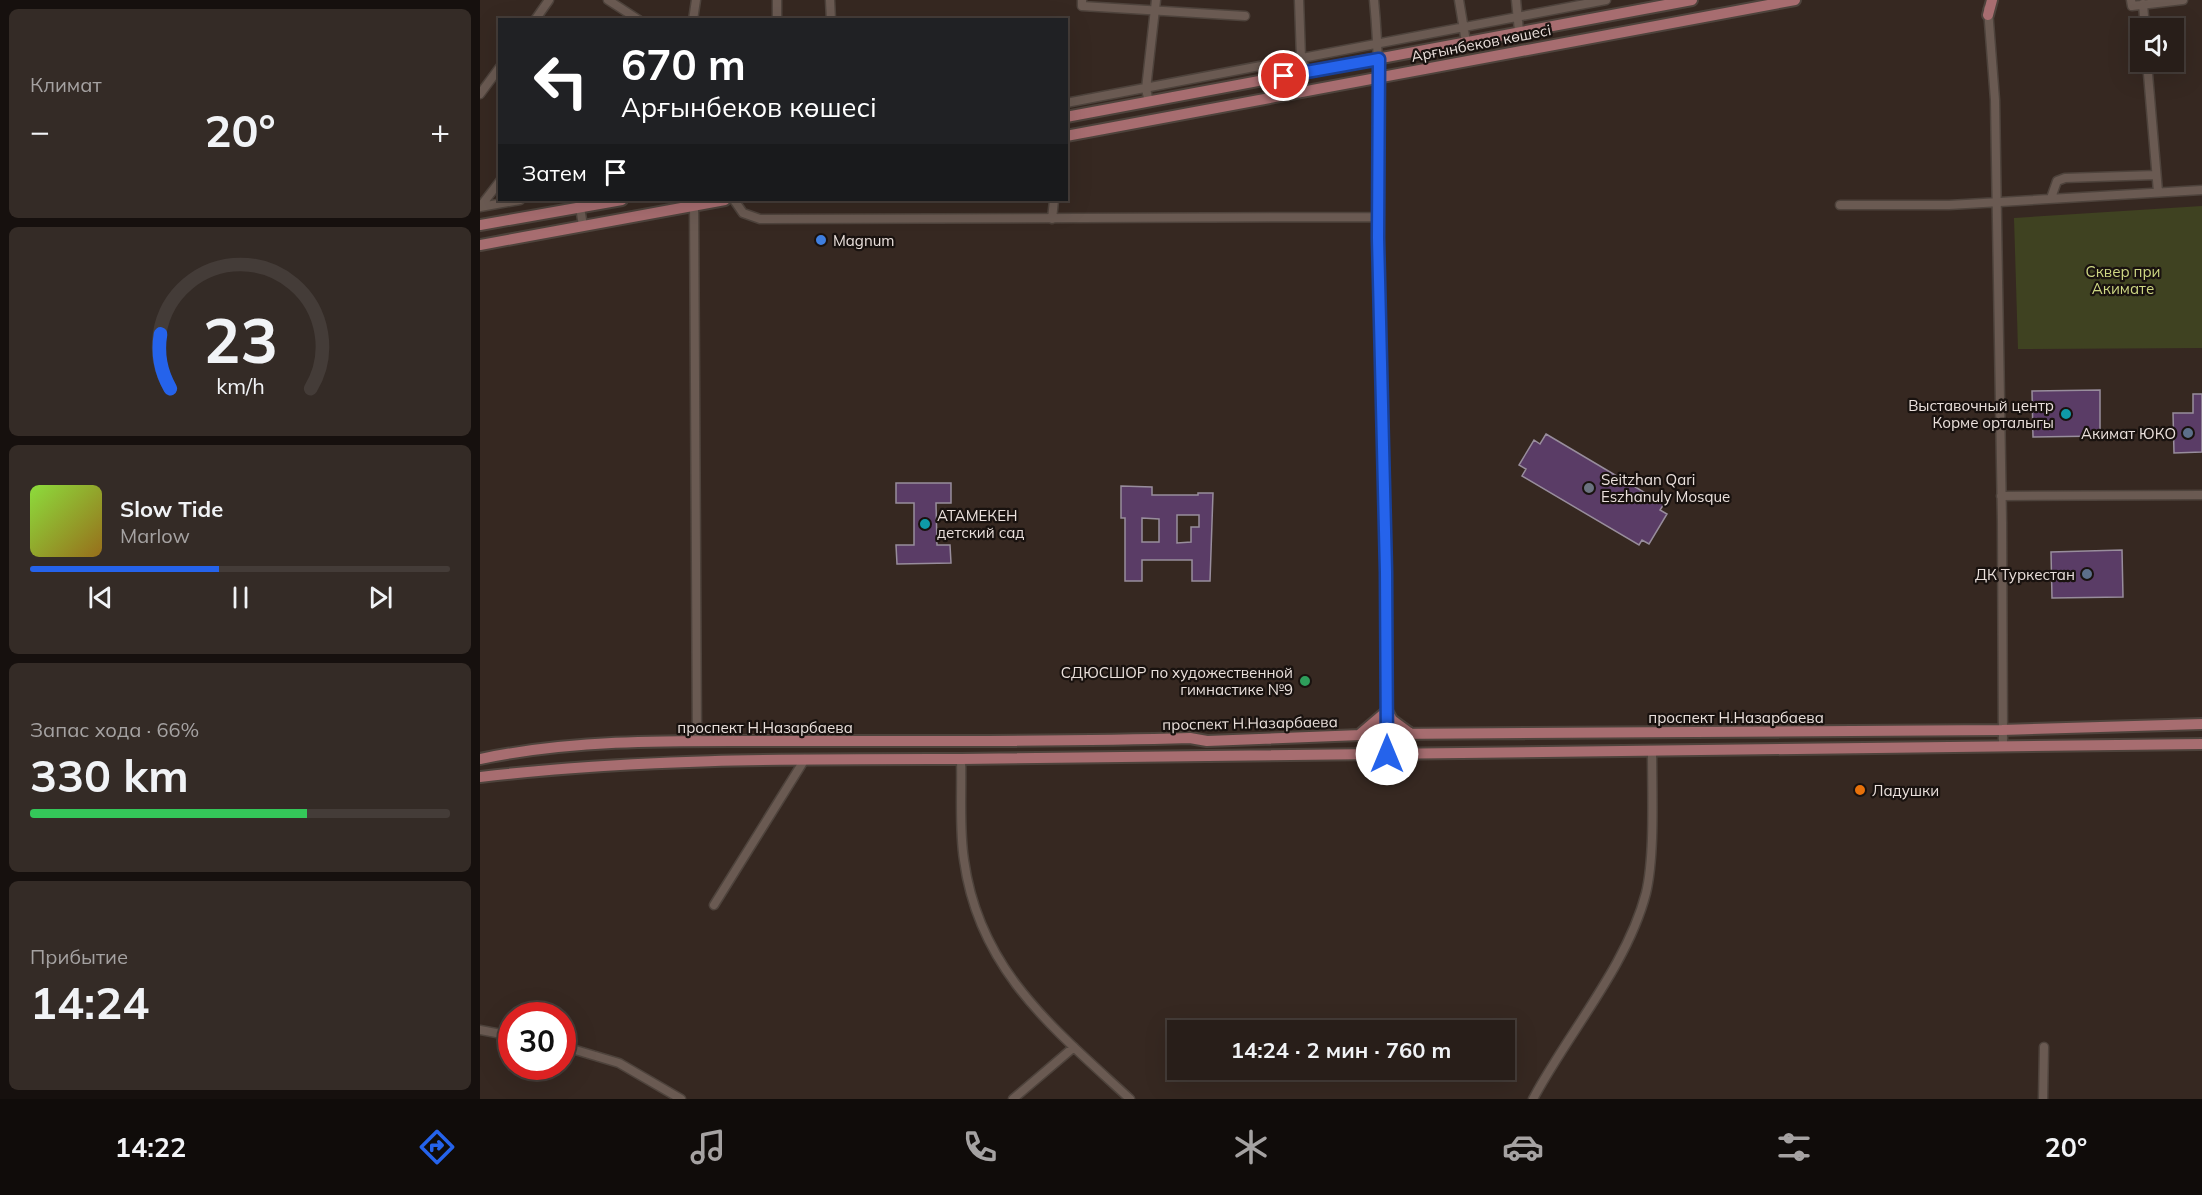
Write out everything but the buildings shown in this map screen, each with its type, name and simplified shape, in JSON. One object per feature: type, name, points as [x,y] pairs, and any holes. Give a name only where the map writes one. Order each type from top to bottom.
[{"type":"main road","name":"Арғынбеков көшесі","points":[[1068,117],[1692,0]]},
{"type":"main road","name":"Арғынбеков көшесі","points":[[1068,136],[1795,0]]},
{"type":"main road","points":[[1988,15],[1992,0]]},
{"type":"main road","points":[[480,225],[582,203],[609,201]]},
{"type":"main road","points":[[480,245],[694,202],[709,201]]},
{"type":"main road","points":[[1359,735],[1374,725],[1386,711],[1392,720],[1411,734]]},
{"type":"main road","name":"проспект Н.Назарбаева","points":[[480,759],[509,753],[576,746],[697,742],[1083,741],[1190,738],[1208,741],[1387,734],[2002,730],[2202,724]]},
{"type":"main road","points":[[480,777],[591,766],[805,759],[2202,744]]},
{"type":"street","points":[[536,18],[549,0]]},
{"type":"street","points":[[608,0],[636,18]]},
{"type":"street","points":[[693,18],[696,0]]},
{"type":"street","points":[[777,0],[777,18]]},
{"type":"street","points":[[830,0],[831,18]]},
{"type":"street","points":[[1082,0],[1082,6],[1245,16]]},
{"type":"street","points":[[1149,102],[1146,89],[1156,0]]},
{"type":"street","points":[[1299,0],[1301,58],[1307,72]]},
{"type":"street","points":[[1374,0],[1380,78],[1379,217],[1386,560],[1387,754]]},
{"type":"street","points":[[1459,0],[1466,42]]},
{"type":"street","points":[[1516,0],[1519,31]]},
{"type":"street","points":[[1068,103],[1464,29],[1602,0],[1602,17]]},
{"type":"street","points":[[1987,0],[1994,78],[2003,745]]},
{"type":"street","points":[[2131,0],[2132,6],[2183,0]]},
{"type":"street","points":[[2143,4],[2144,18]]},
{"type":"street","points":[[619,18],[625,10]]},
{"type":"street","points":[[480,94],[498,70]]},
{"type":"street","points":[[2148,72],[2158,192]]},
{"type":"street","points":[[2051,198],[2058,181],[2065,178],[2156,175]]},
{"type":"street","points":[[480,207],[498,184]]},
{"type":"street","points":[[1840,205],[1949,205],[2202,190]]},
{"type":"street","points":[[480,207],[514,201]]},
{"type":"street","points":[[735,201],[743,213],[760,219],[1379,217]]},
{"type":"street","points":[[1053,201],[1053,219]]},
{"type":"street","points":[[694,202],[697,742]]},
{"type":"street","points":[[582,203],[583,226]]},
{"type":"street","points":[[2001,496],[2202,495]]},
{"type":"street","points":[[1533,1099],[1629,939],[1646,893],[1650,856],[1652,751]]},
{"type":"street","points":[[714,905],[805,759]]},
{"type":"street","points":[[962,759],[964,860],[979,922],[1005,972],[1039,1014],[1130,1099]]},
{"type":"street","points":[[480,1030],[498,1033]]},
{"type":"street","points":[[1013,1099],[1074,1047]]},
{"type":"street","points":[[2043,1099],[2044,1047]]},
{"type":"street","points":[[576,1050],[619,1063],[681,1099]]},
{"type":"green space","name":"Сквер при Акимате","points":[[2202,206],[2202,348],[2018,349],[2014,218]]},
{"type":"place","name":"Magnum","points":[[821,240]]},
{"type":"place","name":"Выставочный центр Корме орталыгы","points":[[2066,414]]},
{"type":"place","name":"Акимат ЮКО","points":[[2188,433]]},
{"type":"place","name":"Seitzhan Qari Eszhanuly Mosque","points":[[1589,488]]},
{"type":"place","name":"АТАМЕКЕН детский сад","points":[[925,524]]},
{"type":"place","name":"ДК Туркестан","points":[[2087,574]]},
{"type":"place","name":"СДЮСШОР по художественной гимнастике №9","points":[[1305,681]]},
{"type":"place","name":"Ладушки","points":[[1860,790]]},
{"type":"route","points":[[1284,76],[1379,59],[1378,238],[1386,572],[1387,754]]}]
